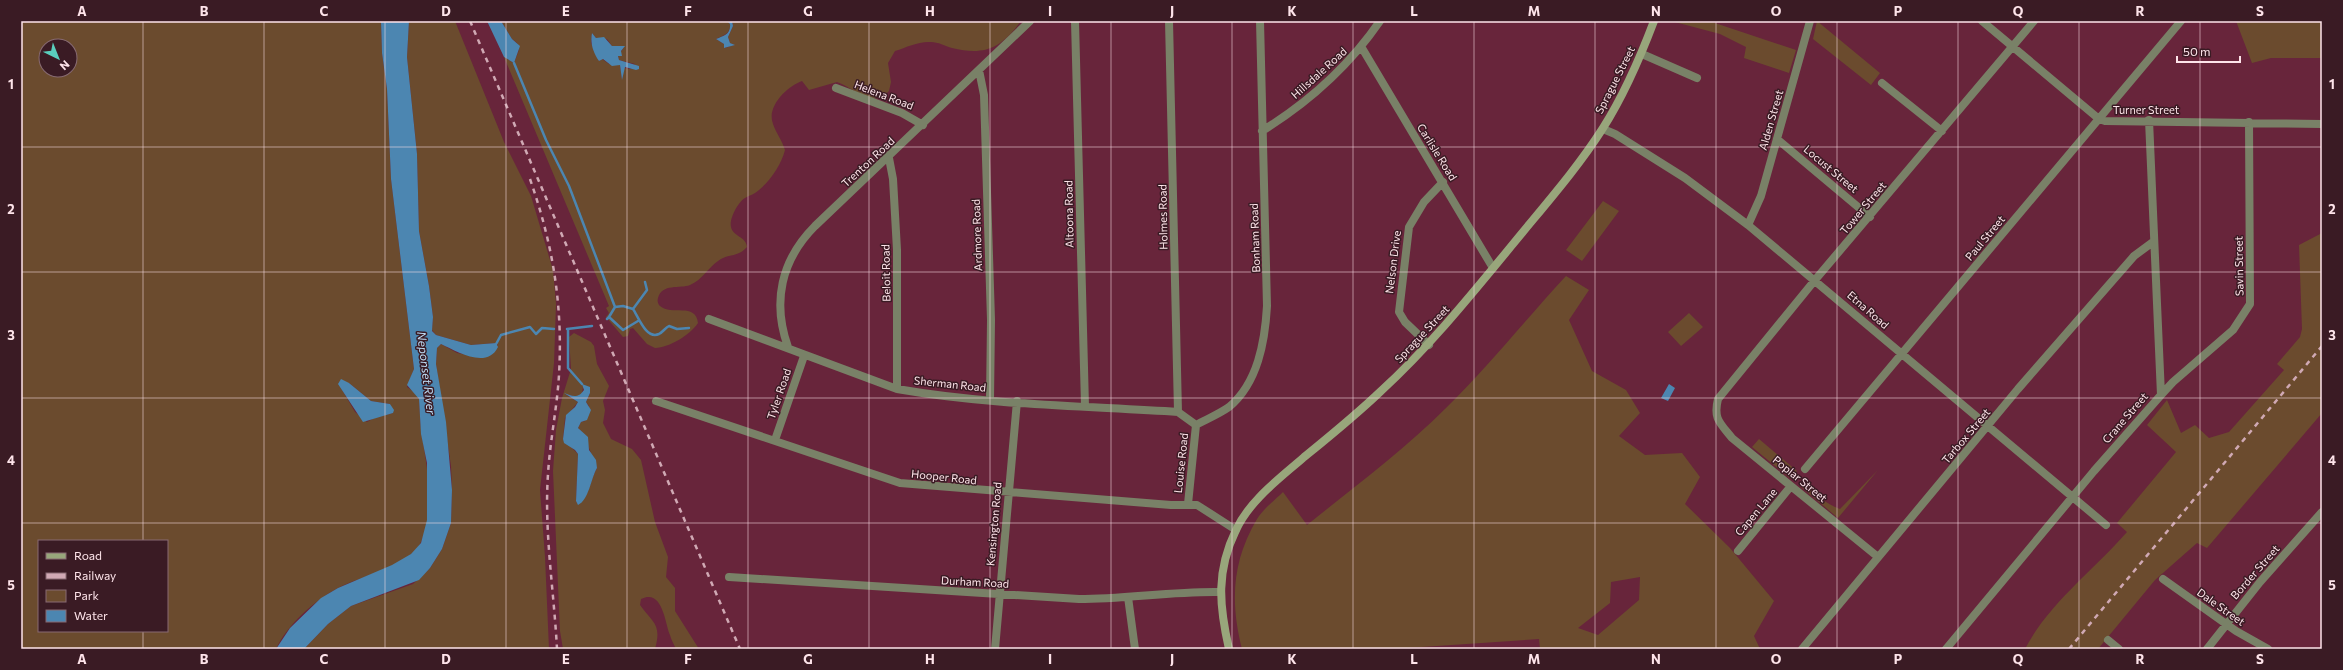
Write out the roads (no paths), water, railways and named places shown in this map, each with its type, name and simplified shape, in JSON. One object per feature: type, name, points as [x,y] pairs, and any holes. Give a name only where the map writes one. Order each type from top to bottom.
[{"type":"main road","name":"Sprague Street","points":[[1229,649],[1220,606],[1220,592],[1224,559],[1236,530],[1244,516],[1268,488],[1372,400],[1429,345],[1551,199],[1602,129],[1642,54],[1654,21]]},
{"type":"street","name":"Trenton Road","points":[[788,347],[781,321],[780,298],[783,276],[791,256],[810,231],[889,158],[1030,21]]},
{"type":"street","name":"Altoona Road","points":[[1075,21],[1085,406]]},
{"type":"street","name":"Holmes Road","points":[[1169,21],[1178,412]]},
{"type":"street","name":"Bonham Road","points":[[1196,425],[1222,412],[1236,400],[1249,381],[1260,356],[1265,330],[1267,306],[1260,21]]},
{"type":"street","name":"Alden Street","points":[[1748,225],[1761,196],[1810,21]]},
{"type":"street","name":"Turner Street","points":[[1982,21],[2099,119],[2110,122],[2149,120],[2322,124]]},
{"type":"street","name":"Tower Street","points":[[1715,412],[1718,398],[1815,280],[2014,47],[2034,21]]},
{"type":"street","name":"Paul Street","points":[[1805,469],[2181,21]]},
{"type":"street","name":"Hillsdale Road","points":[[1262,130],[1299,106],[1362,48],[1377,23]]},
{"type":"street","name":"Carlisle Road","points":[[1362,48],[1493,268]]},
{"type":"street","points":[[1642,54],[1697,78]]},
{"type":"street","name":"Ardmore Road","points":[[979,70],[984,95],[991,320],[990,400]]},
{"type":"street","points":[[1882,82],[1942,131]]},
{"type":"street","name":"Helena Road","points":[[836,88],[902,113],[923,125]]},
{"type":"street","name":"Crane Street","points":[[1946,649],[2072,497],[2161,395],[2153,242],[2149,120]]},
{"type":"street","name":"Savin Street","points":[[2161,395],[2173,382],[2233,330],[2250,304],[2249,122]]},
{"type":"street","name":"Etna Road","points":[[1602,129],[1615,134],[1686,178],[1748,225],[1901,354],[1990,425],[2106,525]]},
{"type":"street","name":"Locust Street","points":[[1777,139],[1870,217]]},
{"type":"street","name":"Beloit Road","points":[[889,158],[893,179],[897,250],[897,389]]},
{"type":"street","name":"Nelson Drive","points":[[1429,345],[1405,322],[1398,312],[1408,227],[1424,202],[1443,182]]},
{"type":"street","name":"Tarbox Street","points":[[1802,649],[2018,390],[2134,256],[2153,242]]},
{"type":"street","name":"Sherman Road","points":[[709,319],[788,347],[804,356],[897,389],[990,400],[1178,412]]},
{"type":"street","name":"Tyler Road","points":[[775,440],[804,356]]},
{"type":"street","name":"Hooper Road","points":[[656,401],[900,483],[1008,494],[1171,505],[1188,504],[1201,507],[1236,530]]},
{"type":"street","name":"Kensington Road","points":[[995,649],[1017,401]]},
{"type":"street","points":[[1178,412],[1196,425]]},
{"type":"street","name":"Poplar Street","points":[[1715,412],[1718,421],[1732,438],[1878,557]]},
{"type":"street","name":"Louise Road","points":[[1188,504],[1196,425]]},
{"type":"street","name":"Capen Lane","points":[[1738,551],[1791,486]]},
{"type":"street","name":"Border Street","points":[[2207,649],[2225,624],[2322,512]]},
{"type":"street","name":"Durham Road","points":[[730,577],[1079,599],[1128,597],[1184,591],[1220,592]]},
{"type":"street","name":"Dale Street","points":[[2163,579],[2225,624],[2268,649]]},
{"type":"street","points":[[1128,597],[1135,649]]},
{"type":"street","points":[[2108,640],[2119,649]]},
{"type":"water","name":"Neponset River","points":[[381,21],[409,21],[407,57],[417,154],[419,231],[429,286],[433,317],[432,331],[436,335],[471,345],[496,343],[498,347],[493,354],[487,357],[479,358],[471,357],[441,344],[437,348],[436,364],[446,422],[452,490],[451,523],[442,549],[430,568],[419,580],[351,606],[328,624],[304,649],[276,649],[290,628],[321,598],[338,588],[392,565],[411,554],[421,543],[427,520],[427,463],[421,434],[419,399],[407,385],[414,369],[391,179],[387,89],[382,53]]},
{"type":"water","points":[[487,21],[501,21],[512,39],[520,46],[514,63],[504,57]]},
{"type":"water","points":[[727,21],[732,21],[733,26],[728,37],[730,43],[735,45],[724,48],[724,44],[716,39],[724,36],[728,32],[730,24]]},
{"type":"water","points":[[592,33],[596,38],[604,37],[612,46],[625,46],[621,51],[622,56],[618,56],[619,60],[639,66],[639,69],[636,70],[625,67],[622,80],[620,65],[612,66],[603,59],[599,61],[592,47]]},
{"type":"water","points":[[341,379],[349,383],[371,401],[390,404],[394,410],[393,413],[363,422],[338,384]]},
{"type":"water","points":[[582,384],[590,387],[590,393],[586,402],[591,410],[587,420],[581,422],[578,428],[588,437],[589,450],[596,460],[597,468],[585,499],[578,505],[576,501],[578,454],[575,450],[564,443],[563,439],[566,415],[578,402],[564,393],[572,396],[579,395],[584,390]]},
{"type":"water","points":[[1669,384],[1675,388],[1668,401],[1661,398]]},
{"type":"waterway","points":[[514,63],[546,140],[569,186],[615,307]]},
{"type":"waterway","points":[[633,309],[647,290],[645,282]]},
{"type":"waterway","points":[[609,317],[615,307],[623,306],[633,309],[646,331],[650,334],[659,334],[669,326],[677,329],[689,328]]},
{"type":"waterway","points":[[607,319],[609,317],[623,330],[638,321]]},
{"type":"waterway","points":[[567,329],[592,326]]},
{"type":"waterway","points":[[495,346],[501,335],[530,327],[536,334],[542,328],[554,329]]},
{"type":"waterway","points":[[568,329],[568,368],[582,384]]},
{"type":"railway","points":[[470,21],[740,649]]},
{"type":"railway","points":[[530,179],[545,228],[555,276],[558,300],[560,349],[559,375],[549,462],[547,496],[548,540],[557,649]]},
{"type":"railway","points":[[2069,649],[2322,346]]}]
